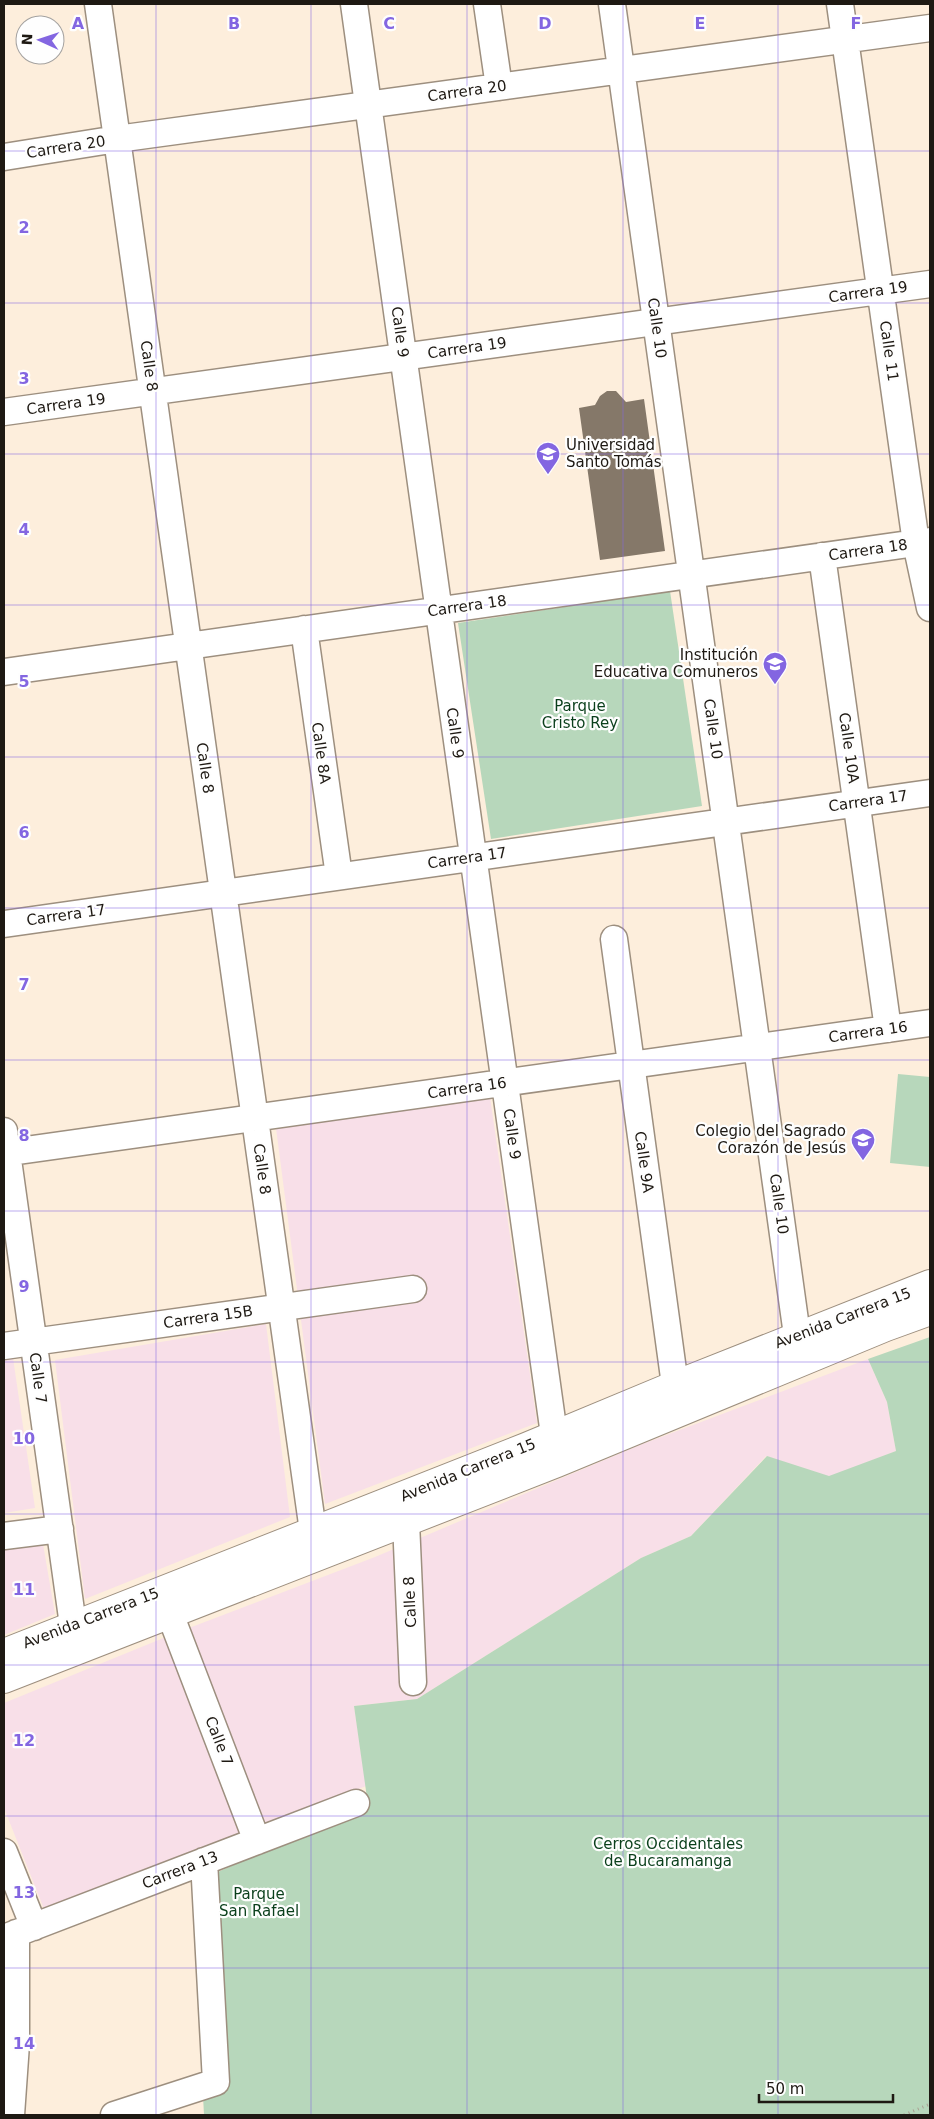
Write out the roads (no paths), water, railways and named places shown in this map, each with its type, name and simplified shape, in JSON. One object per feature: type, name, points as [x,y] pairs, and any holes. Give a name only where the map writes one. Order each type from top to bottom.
[{"type":"main road","name":"Avenida Carrera 15","points":[[4,1653],[554,1436],[675,1385],[930,1284]]},
{"type":"main road","name":"Avenida Carrera 15","points":[[4,1679],[557,1463],[876,1331],[930,1311]]},
{"type":"street","name":"Calle 8","points":[[98,4],[312,1531]]},
{"type":"street","name":"Calle 9","points":[[354,4],[557,1463]]},
{"type":"street","points":[[487,4],[499,87]]},
{"type":"street","name":"Calle 10","points":[[612,4],[797,1336]]},
{"type":"street","name":"Calle 11","points":[[840,4],[880,291],[923,542],[930,608]]},
{"type":"street","name":"Carrera 20","points":[[4,156],[930,28]]},
{"type":"street","name":"Carrera 19","points":[[4,412],[930,284]]},
{"type":"street","name":"Carrera 18","points":[[4,672],[923,542]]},
{"type":"street","name":"Calle 10A","points":[[822,556],[888,1029]]},
{"type":"street","name":"Calle 8A","points":[[304,630],[339,876]]},
{"type":"street","name":"Carrera 17","points":[[4,924],[930,793]]},
{"type":"street","name":"Calle 9A","points":[[614,939],[675,1385]]},
{"type":"street","name":"Carrera 16","points":[[5,1145],[255,1118],[930,1023]]},
{"type":"street","name":"Calle 7","points":[[5,1145],[73,1625]]},
{"type":"street","name":"Carrera 15B","points":[[4,1346],[413,1289]]},
{"type":"street","name":"Calle 8","points":[[406,1522],[413,1682]]},
{"type":"street","points":[[4,1536],[60,1529]]},
{"type":"street","name":"Calle 7","points":[[170,1614],[257,1841]]},
{"type":"street","name":"Carrera 13","points":[[18,1933],[356,1803]]},
{"type":"street","points":[[4,1852],[18,1933],[16,2044],[11,2115]]},
{"type":"street","points":[[114,2115],[216,2082],[204,1861]]},
{"type":"place","name":"Universidad Santo Tomás","points":[[548,475]]},
{"type":"place","name":"Institución Educativa Comuneros","points":[[775,685]]},
{"type":"place","name":"Colegio del Sagrado Corazón de Jesús","points":[[863,1161]]},
{"type":"park label","name":"Parque Cristo Rey","points":[[580,714]]},
{"type":"park label","name":"Cerros Occidentales de Bucaramanga","points":[[668,1852]]},
{"type":"park label","name":"Parque San Rafael","points":[[259,1902]]}]
